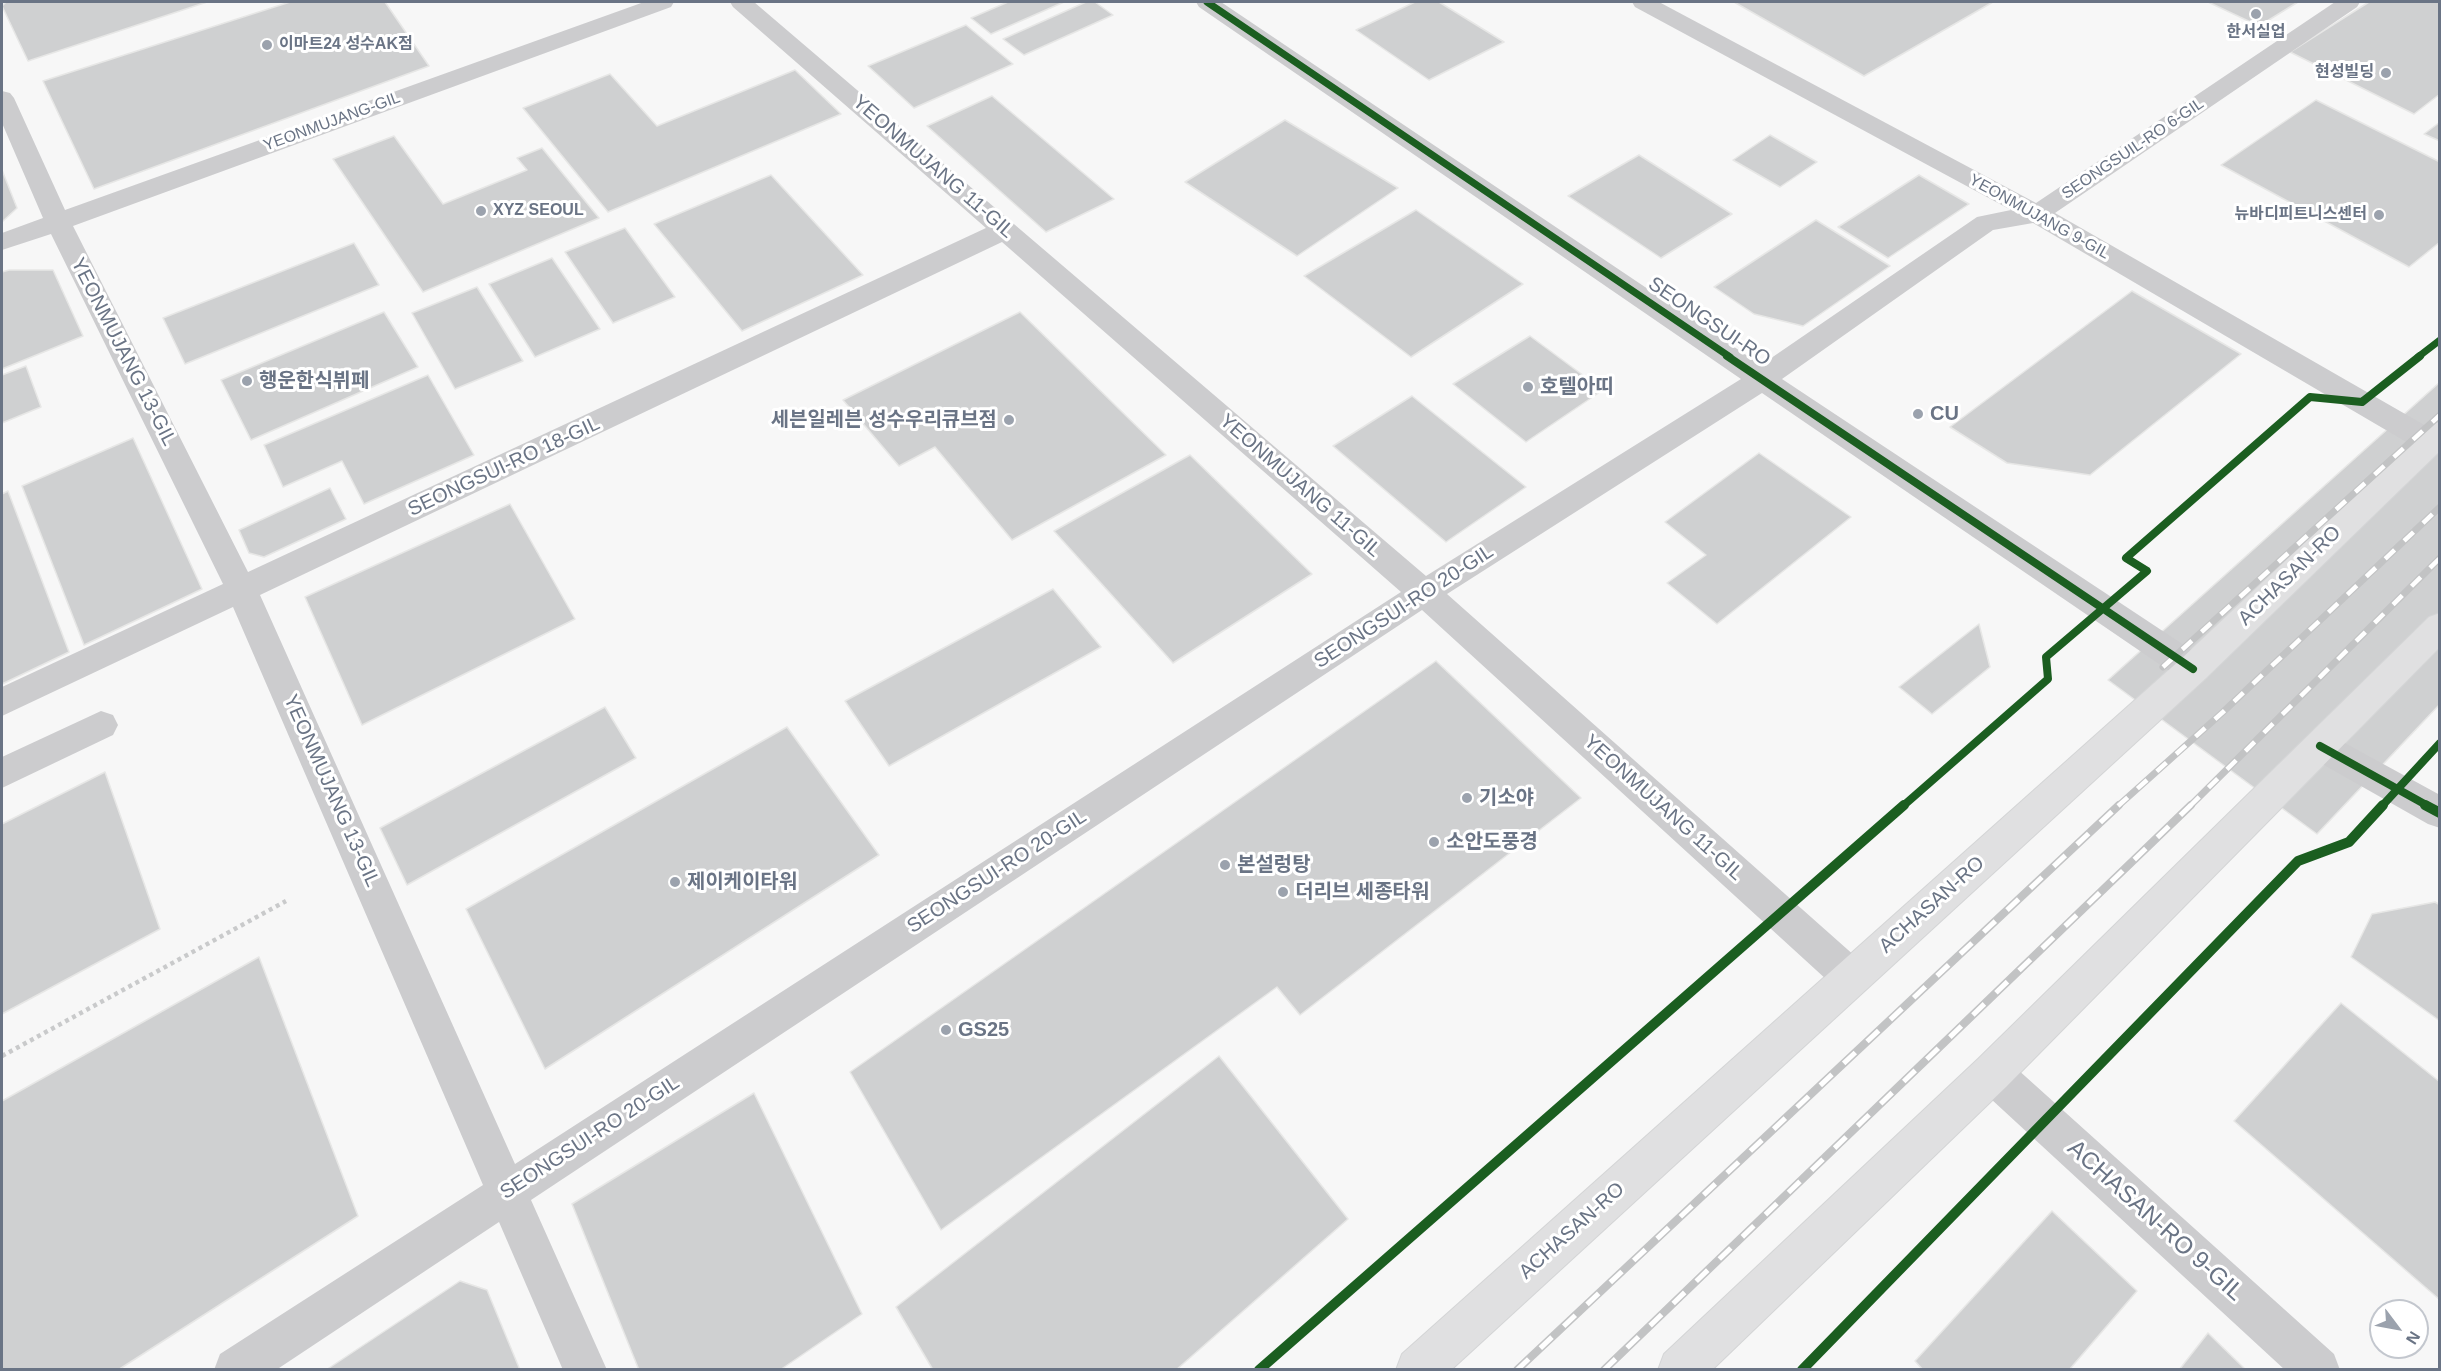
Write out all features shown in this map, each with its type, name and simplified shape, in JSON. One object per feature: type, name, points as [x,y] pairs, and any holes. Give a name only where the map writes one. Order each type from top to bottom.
[{"type":"main road","name":"ACHASAN-RO","points":[[1418,1370],[2193,669],[2435,437]]},
{"type":"main road","points":[[1680,1370],[1992,1073],[2439,626]]},
{"type":"street","name":"YEONMUJANG-GIL","points":[[2,242],[663,2]]},
{"type":"street","name":"YEONMUJANG 11-GIL","points":[[741,2],[1424,593],[1852,978]]},
{"type":"street","name":"SEONGSUI-RO","points":[[1207,2],[2193,669]]},
{"type":"street","name":"YEONMUJANG 9-GIL","points":[[1643,2],[2037,214],[2435,437]]},
{"type":"street","name":"SEONGSUIL-RO 6-GIL","points":[[1760,378],[1986,223],[2037,214],[2349,2]]},
{"type":"street","name":"YEONMUJANG 13-GIL","points":[[2,98],[58,222],[242,591],[585,1370]]},
{"type":"street","name":"SEONGSUI-RO 18-GIL","points":[[2,702],[1005,230]]},
{"type":"street","name":"SEONGSUI-RO 20-GIL","points":[[236,1370],[1424,593],[1721,407],[1760,378]]},
{"type":"street","points":[[2,773],[101,725]]},
{"type":"street","points":[[2320,747],[2439,813]]},
{"type":"street","name":"ACHASAN-RO 9-GIL","points":[[1992,1073],[2318,1370]]},
{"type":"path","points":[[2,1056],[286,901]]},
{"type":"building","points":[[6,2],[207,2],[28,61],[2,6]]},
{"type":"building","points":[[290,2],[385,2],[429,66],[94,189],[43,81]]},
{"type":"building","points":[[1008,2],[1064,2],[991,34],[971,18]]},
{"type":"building","points":[[1086,2],[1095,2],[1113,15],[1024,55],[1003,39]]},
{"type":"building","points":[[1415,2],[1439,2],[1504,42],[1429,80],[1356,30]]},
{"type":"building","points":[[1734,2],[1993,2],[1864,76]]},
{"type":"building","name":"한서실업","points":[[2208,2],[2298,2],[2259,26]]},
{"type":"building","name":"현성빌딩","points":[[2369,2],[2440,2],[2440,94],[2414,114],[2290,52]]},
{"type":"building","points":[[966,25],[1013,64],[914,108],[868,66]]},
{"type":"building","points":[[795,70],[841,114],[608,212],[523,108],[610,74],[657,126]]},
{"type":"building","points":[[992,96],[1114,199],[1046,232],[927,126]]},
{"type":"building","points":[[2316,100],[2440,162],[2440,242],[2409,267],[2221,165]]},
{"type":"building","points":[[1285,120],[1398,188],[1297,256],[1185,182]]},
{"type":"building","points":[[2440,122],[2440,141],[2424,134]]},
{"type":"building","points":[[1770,135],[1817,162],[1780,187],[1733,160]]},
{"type":"building","name":"XYZ SEOUL","points":[[394,136],[443,204],[527,170],[517,158],[542,148],[599,218],[423,292],[333,159]]},
{"type":"building","points":[[1639,155],[1732,214],[1661,258],[1568,196]]},
{"type":"building","points":[[2,170],[17,208],[2,222]]},
{"type":"building","points":[[771,175],[863,275],[742,331],[654,224]]},
{"type":"building","points":[[1919,175],[1969,204],[1888,258],[1838,227]]},
{"type":"building","points":[[1416,210],[1523,284],[1411,357],[1304,276]]},
{"type":"building","points":[[1816,220],[1890,266],[1803,326],[1754,314],[1714,287]]},
{"type":"building","points":[[625,228],[675,297],[613,323],[565,252]]},
{"type":"building","points":[[354,243],[379,285],[185,364],[163,318]]},
{"type":"building","points":[[552,258],[600,329],[535,357],[489,284]]},
{"type":"building","points":[[53,270],[83,336],[2,369],[2,272]]},
{"type":"building","points":[[477,287],[523,361],[455,389],[412,313]]},
{"type":"building","points":[[2132,291],[2241,354],[2090,475],[2007,463],[1950,427]]},
{"type":"building","points":[[384,312],[418,367],[251,440],[221,380]]},
{"type":"building","points":[[1020,312],[1166,455],[1012,540],[935,447],[899,466],[843,400]]},
{"type":"building","name":"호텔아띠","points":[[1530,336],[1603,390],[1526,442],[1453,384]]},
{"type":"building","points":[[26,366],[41,407],[2,423],[2,375]]},
{"type":"building","points":[[428,375],[474,455],[364,504],[342,461],[283,487],[264,445]]},
{"type":"building","points":[[2440,382],[2440,704],[2317,834],[2108,680]]},
{"type":"building","points":[[1412,396],[1526,487],[1446,542],[1333,446]]},
{"type":"building","points":[[133,438],[202,589],[84,645],[22,486]]},
{"type":"building","points":[[1759,453],[1851,517],[1717,624],[1667,583],[1706,555],[1665,522]]},
{"type":"building","points":[[1190,455],[1312,574],[1173,663],[1054,531]]},
{"type":"building","points":[[330,488],[346,519],[264,557],[249,553],[239,530]]},
{"type":"building","points":[[8,491],[69,652],[2,684],[2,494]]},
{"type":"building","points":[[510,504],[575,619],[362,725],[305,597]]},
{"type":"building","points":[[1053,589],[1101,647],[889,766],[845,701]]},
{"type":"building","points":[[1979,624],[1990,667],[1932,714],[1899,687]]},
{"type":"building","name":"더리브 세종타워","points":[[1436,661],[1581,798],[1300,1015],[1277,987],[941,1230],[850,1072]]},
{"type":"building","points":[[605,707],[636,758],[407,885],[380,828]]},
{"type":"building","name":"제이케이타워","points":[[787,727],[879,855],[545,1069],[466,909]]},
{"type":"building","points":[[105,772],[160,929],[2,1014],[2,824]]},
{"type":"building","points":[[2435,902],[2440,905],[2440,1021],[2351,957],[2372,914]]},
{"type":"building","points":[[259,957],[358,1216],[118,1370],[2,1370],[2,1101]]},
{"type":"building","points":[[2341,1003],[2440,1082],[2440,1300],[2234,1121]]},
{"type":"building","points":[[1219,1056],[1348,1219],[1176,1370],[933,1370],[896,1307]]},
{"type":"building","points":[[754,1093],[862,1314],[780,1370],[639,1370],[572,1204]]},
{"type":"building","points":[[2052,1211],[2137,1291],[2069,1370],[1923,1370],[1915,1361]]},
{"type":"building","points":[[460,1281],[487,1290],[520,1370],[326,1370]]},
{"type":"building","points":[[2208,1333],[2246,1370],[2179,1370]]},
{"type":"railway","points":[[2163,667],[2440,415]]},
{"type":"railway","points":[[2118,806],[2223,712],[2440,507]]},
{"type":"railway","points":[[2190,806],[2440,558]]},
{"type":"railway","points":[[1517,1370],[2119,805]]},
{"type":"railway","points":[[1604,1370],[2191,805]]},
{"type":"cycle path","points":[[1207,2],[2193,669]]},
{"type":"cycle path","points":[[1259,1370],[2048,679],[2046,657],[2147,571],[2126,558],[2310,397],[2362,402],[2440,340]]},
{"type":"cycle path","points":[[1802,1370],[2298,861],[2349,842],[2440,743]]},
{"type":"cycle path","points":[[2320,746],[2440,813]]},
{"type":"place","name":"한서실업","points":[[2256,14]]},
{"type":"place","name":"이마트24 성수AK점","points":[[267,45]]},
{"type":"place","name":"현성빌딩","points":[[2386,73]]},
{"type":"place","name":"XYZ SEOUL","points":[[481,211]]},
{"type":"place","name":"뉴바디피트니스센터","points":[[2379,215]]},
{"type":"place","name":"행운한식뷔페","points":[[247,381]]},
{"type":"place","name":"호텔아띠","points":[[1528,387]]},
{"type":"place","name":"CU","points":[[1918,414]]},
{"type":"place","name":"세븐일레븐 성수우리큐브점","points":[[1009,420]]},
{"type":"place","name":"기소야","points":[[1467,798]]},
{"type":"place","name":"소안도풍경","points":[[1434,842]]},
{"type":"place","name":"본설렁탕","points":[[1225,865]]},
{"type":"place","name":"제이케이타워","points":[[675,882]]},
{"type":"place","name":"더리브 세종타워","points":[[1283,892]]},
{"type":"place","name":"GS25","points":[[946,1030]]}]
